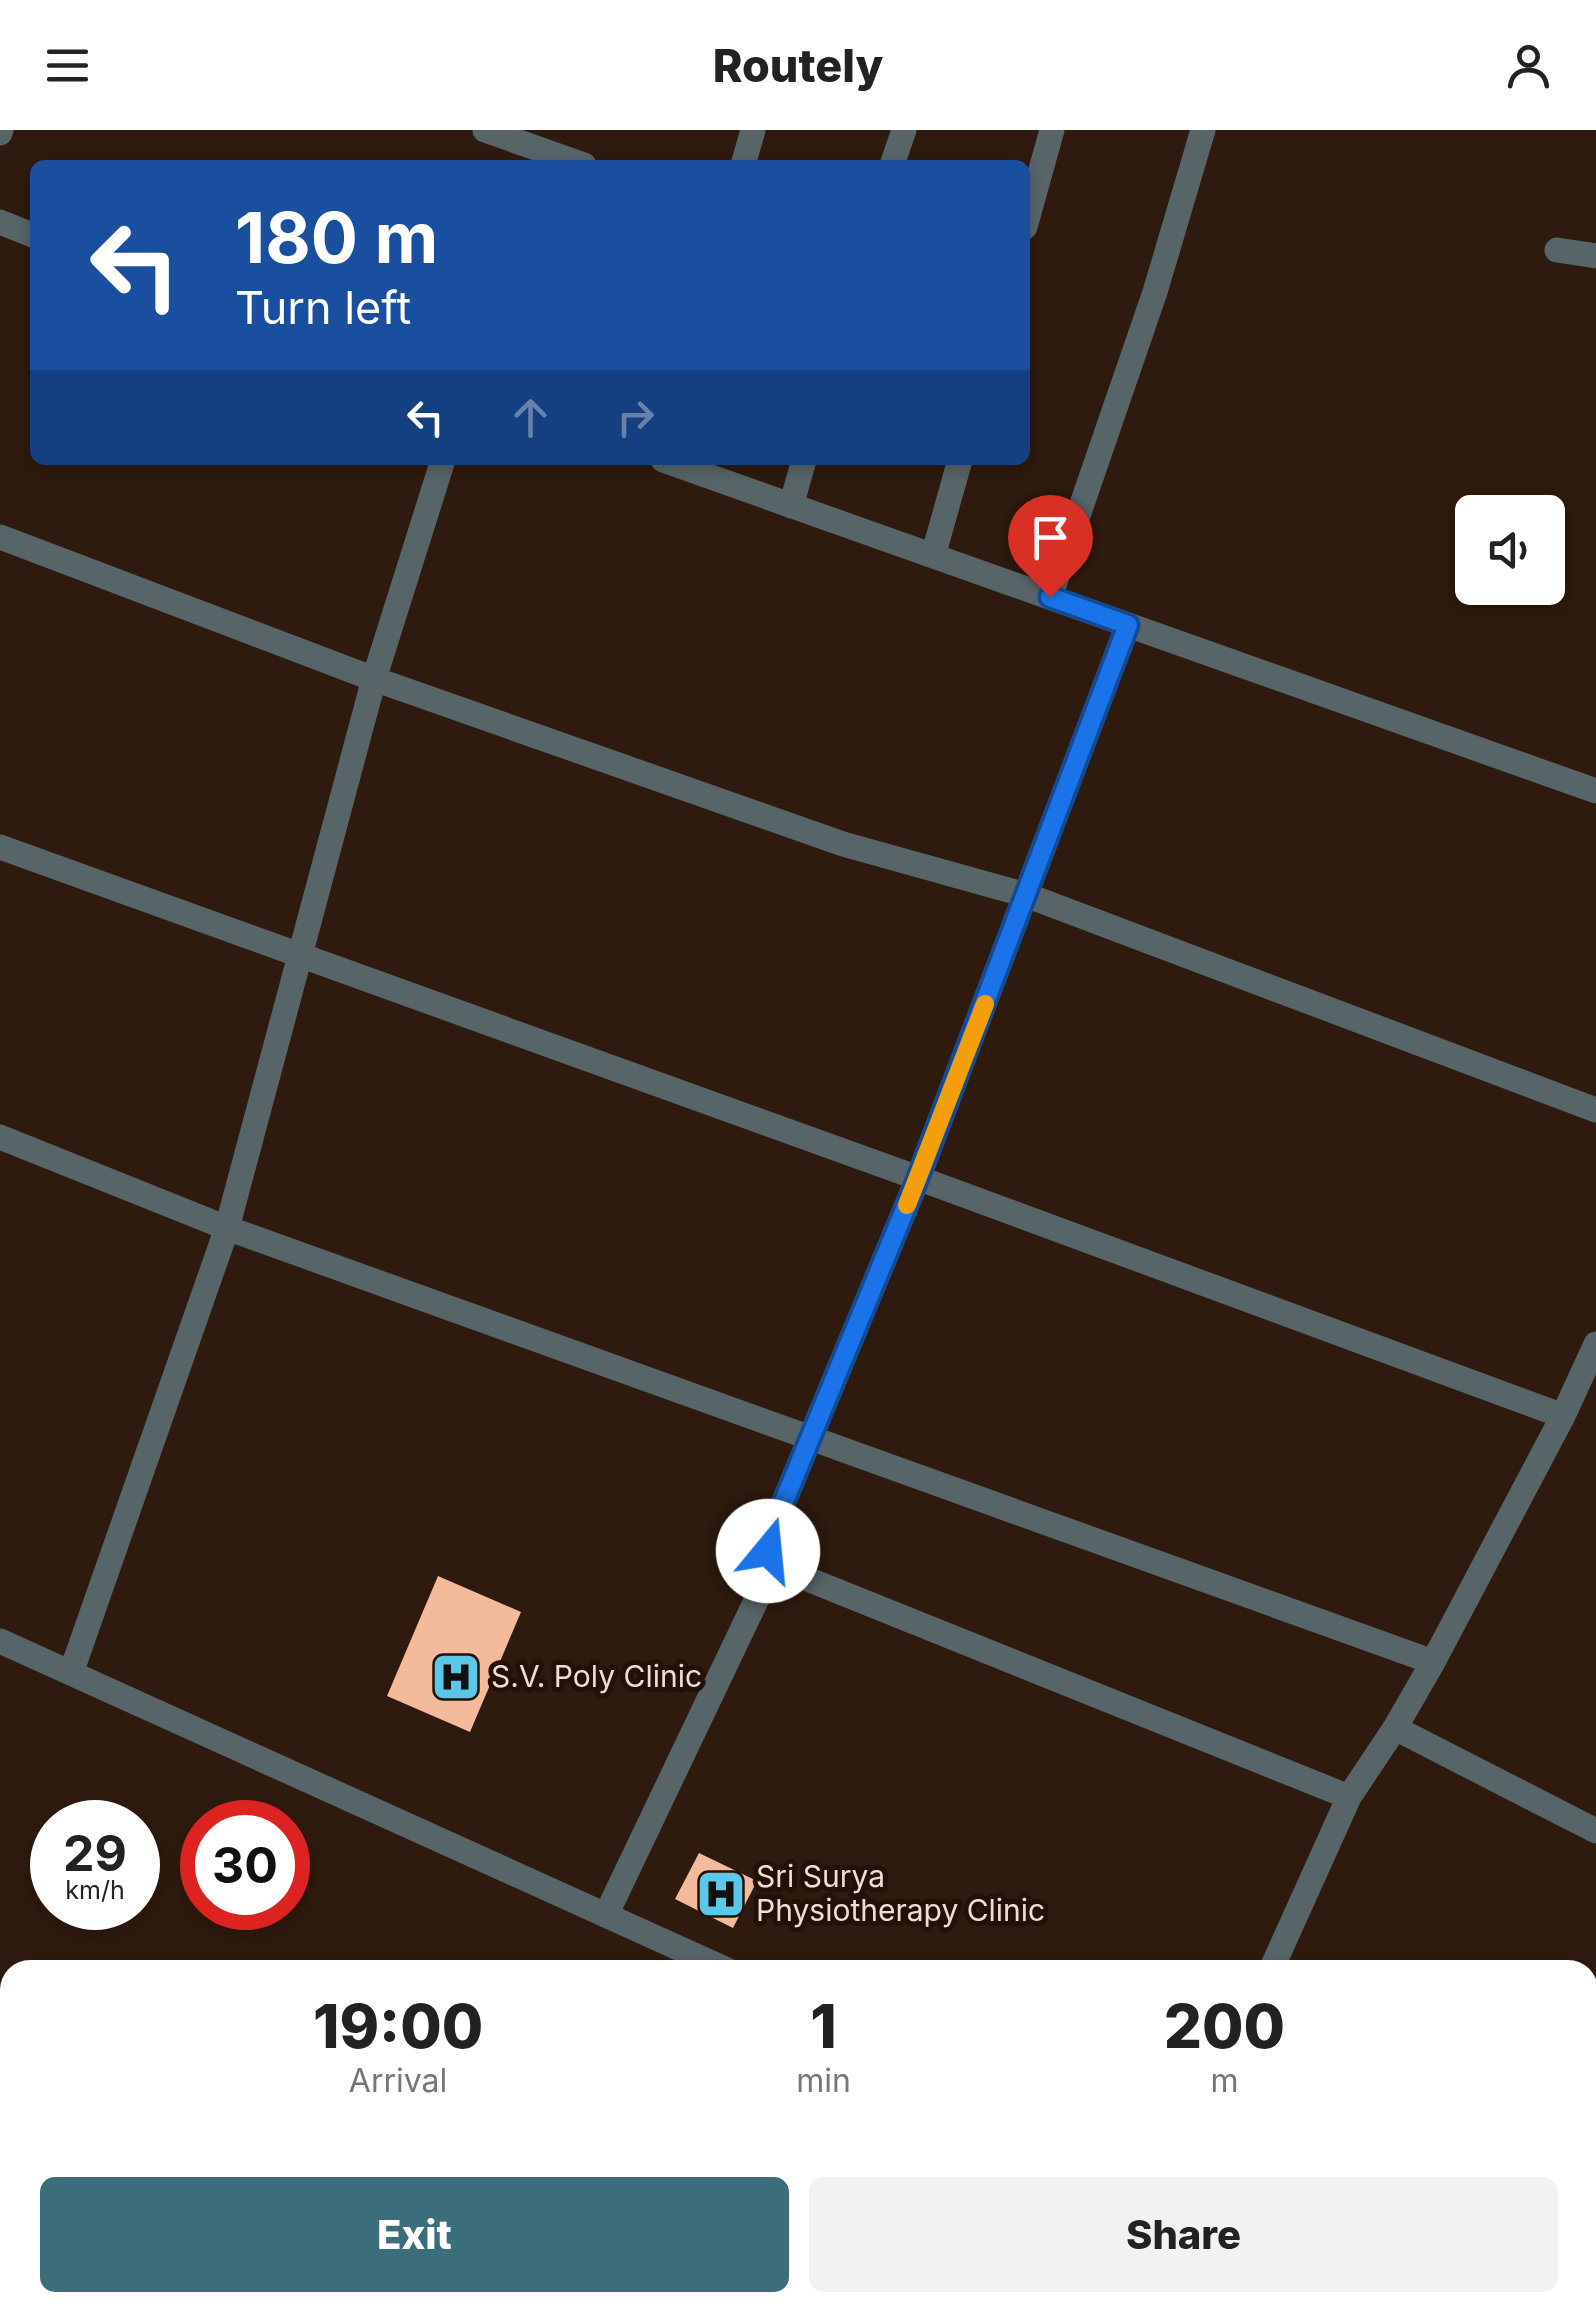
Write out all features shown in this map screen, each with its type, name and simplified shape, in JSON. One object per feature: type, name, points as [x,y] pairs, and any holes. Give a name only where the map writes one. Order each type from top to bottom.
[{"type":"street","points":[[485,130],[570,160]]},
{"type":"street","points":[[745,160],[754,130]]},
{"type":"street","points":[[894,160],[904,130]]},
{"type":"street","points":[[1030,209],[1052,130]]},
{"type":"street","points":[[1050,597],[1155,292],[1203,130]]},
{"type":"street","points":[[0,222],[30,234]]},
{"type":"street","points":[[1557,250],[1596,256]]},
{"type":"street","points":[[71,1673],[227,1228],[374,679],[440,465]]},
{"type":"street","points":[[677,465],[1596,791]]},
{"type":"street","points":[[792,506],[803,465]]},
{"type":"street","points":[[933,556],[959,465]]},
{"type":"street","points":[[0,537],[374,679],[843,844],[1026,896],[1596,1110]]},
{"type":"street","points":[[1128,625],[918,1178],[770,1535],[768,1551],[774,1563],[1349,1797]]},
{"type":"street","points":[[0,847],[918,1178],[1562,1416]]},
{"type":"street","points":[[0,1138],[227,1228],[1434,1662]]},
{"type":"street","points":[[1275,1960],[1349,1797],[1396,1728],[1434,1662],[1596,1344]]},
{"type":"street","points":[[606,1915],[774,1563]]},
{"type":"street","points":[[0,1641],[699,1960]]},
{"type":"street","points":[[1396,1728],[1596,1831]]},
{"type":"building","points":[[438,1576],[521,1612],[470,1732],[387,1696]]},
{"type":"building","points":[[699,1853],[757,1881],[733,1928],[675,1899]]},
{"type":"slow traffic","points":[[907,1205],[985,1004]]},
{"type":"place","name":"S.V. Poly Clinic","points":[[456,1677]]},
{"type":"place","name":"Sri Surya Physiotherapy Clinic","points":[[721,1894]]},
{"type":"route","points":[[768,1551],[770,1535],[932,1142],[1128,625],[1050,597]]}]
